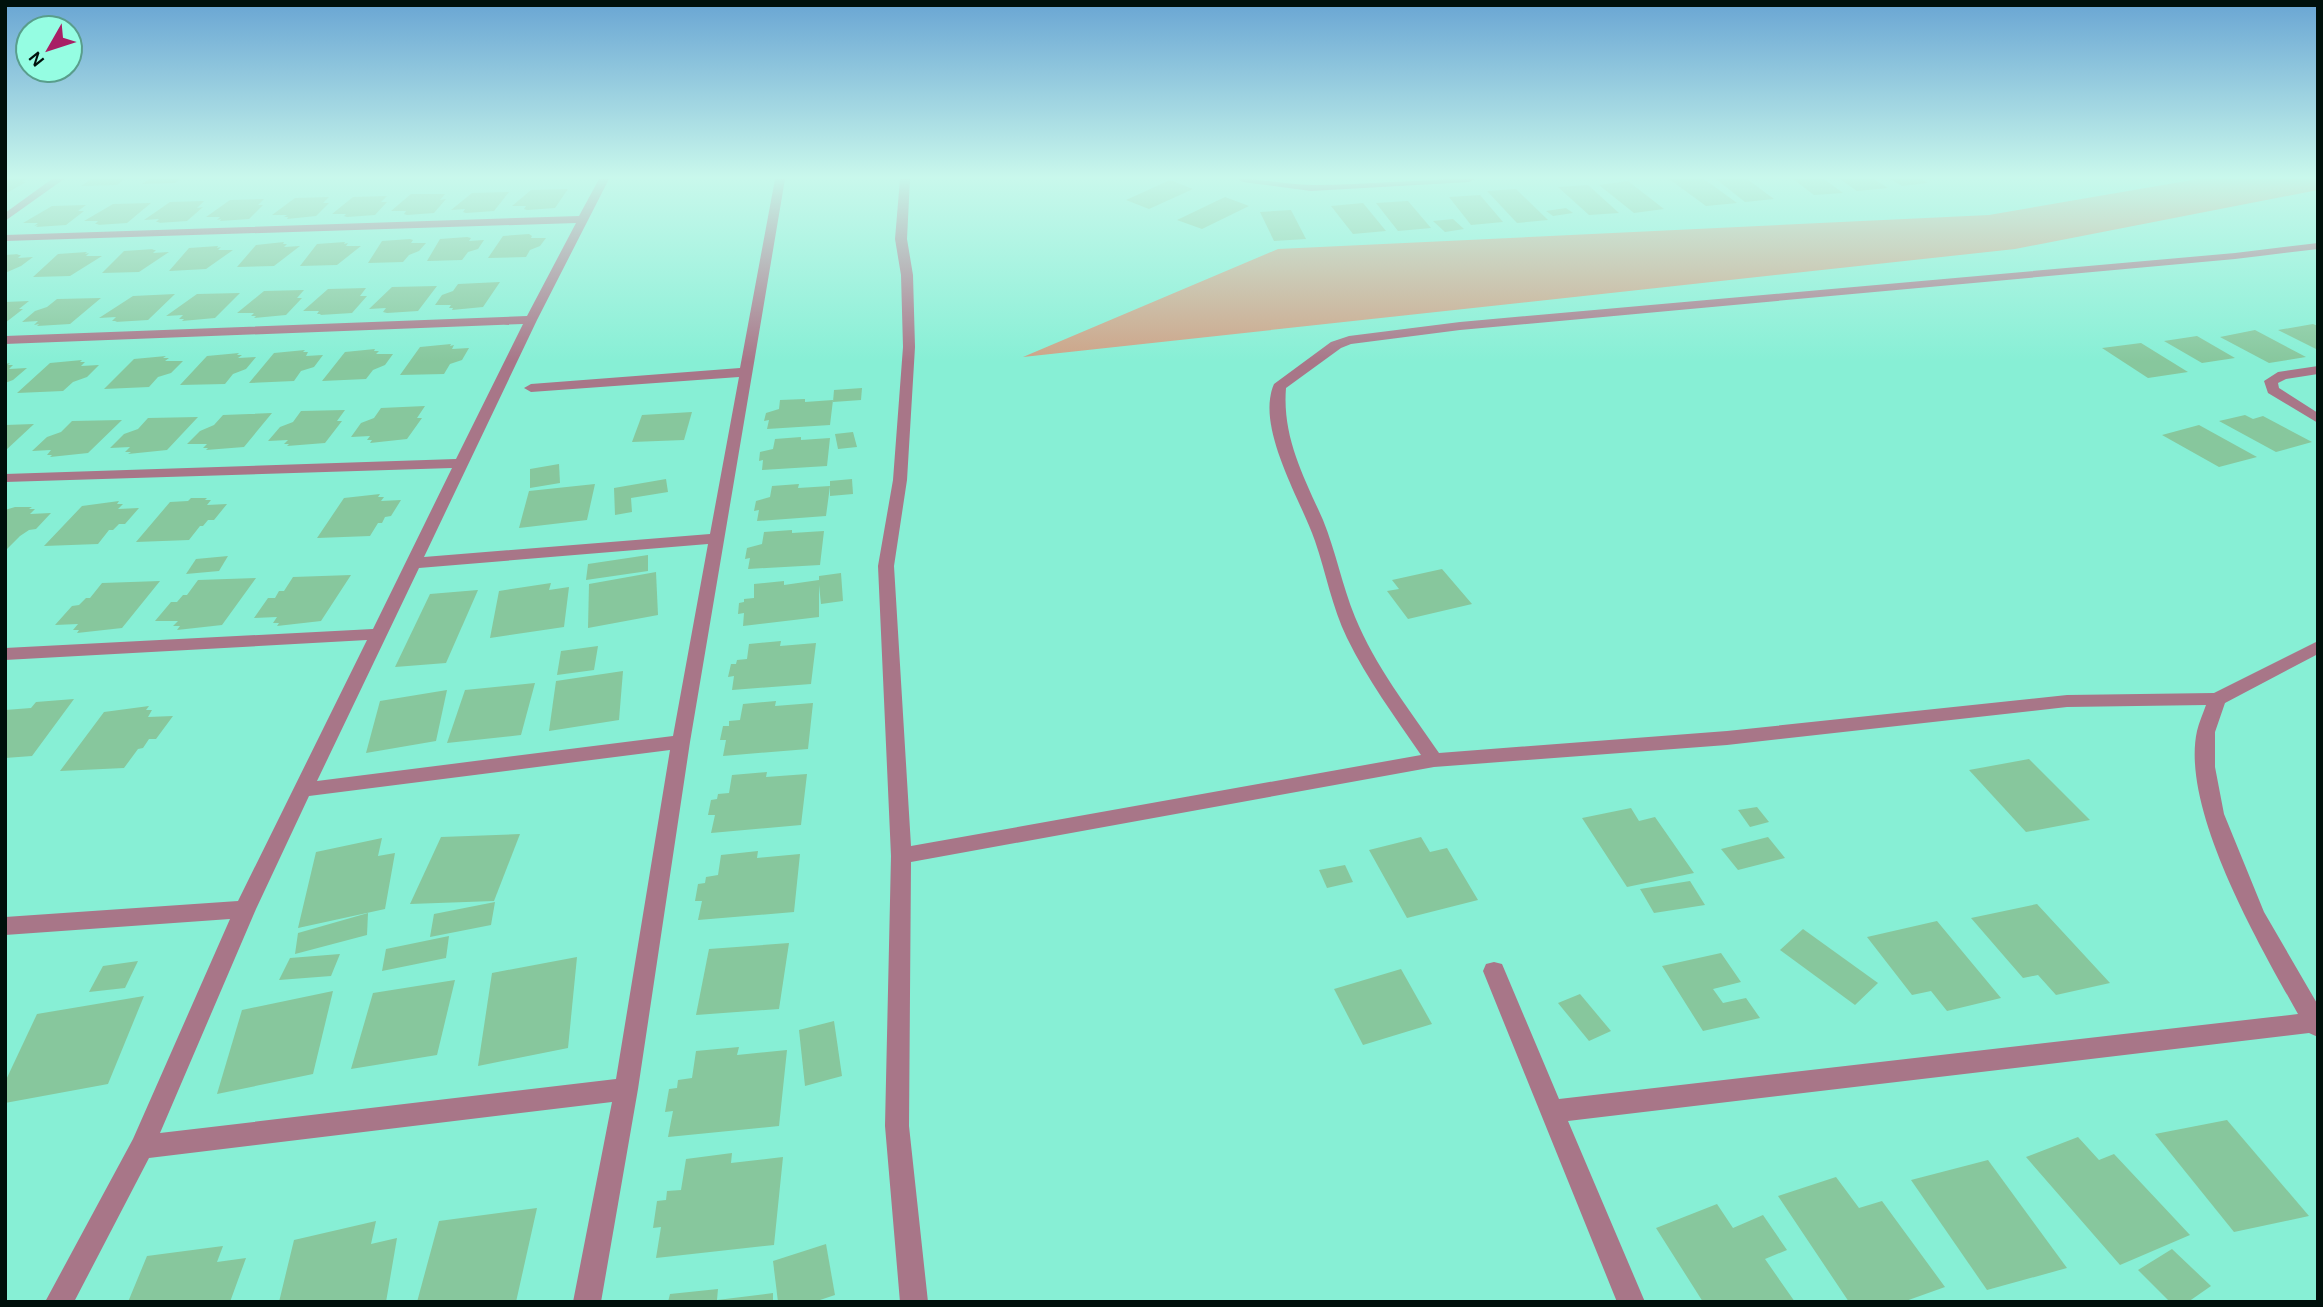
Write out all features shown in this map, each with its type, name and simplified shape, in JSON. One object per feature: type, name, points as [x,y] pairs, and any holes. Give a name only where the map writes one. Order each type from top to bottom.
[{"type":"street","points":[[59,1302],[142,1147],[245,909],[531,320],[573,240]]},
{"type":"street","points":[[587,1302],[626,1089],[681,742],[769,240]]},
{"type":"street","points":[[901,240],[907,275],[909,347],[900,480],[886,566],[901,856],[897,1126],[914,1302]]},
{"type":"street","points":[[1434,760],[1348,622],[1322,539],[1279,430],[1275,404],[1279,387],[1336,345],[1363,337],[1460,326],[2318,246]]},
{"type":"street","points":[[2301,248],[2318,256]]},
{"type":"street","points":[[5,340],[531,320]]},
{"type":"street","points":[[2318,370],[2283,375],[2271,381],[2273,390],[2318,419]]},
{"type":"street","points":[[531,388],[746,372]]},
{"type":"street","points":[[5,478],[461,463]]},
{"type":"street","points":[[415,563],[718,538]]},
{"type":"street","points":[[5,654],[378,634]]},
{"type":"street","points":[[901,856],[1434,760],[1727,738],[2067,701],[2217,699],[2318,647]]},
{"type":"street","points":[[1553,1111],[2316,1025],[2254,915],[2214,814],[2204,767],[2206,732],[2217,699]]},
{"type":"street","points":[[303,789],[681,742]]},
{"type":"street","points":[[5,926],[245,909]]},
{"type":"street","points":[[1494,971],[1631,1302]]},
{"type":"street","points":[[142,1147],[626,1089]]},
{"type":"shaded area","points":[[1466,240],[2061,240],[2015,249],[1023,357],[1278,249]]},
{"type":"building","points":[[413,240],[411,243],[426,243],[403,262],[368,263],[382,241]]},
{"type":"building","points":[[439,240],[484,240],[478,249],[468,252],[462,260],[427,261]]},
{"type":"building","points":[[500,240],[545,240],[540,246],[530,250],[526,257],[488,258]]},
{"type":"building","points":[[284,242],[283,244],[287,244],[284,247],[300,246],[274,266],[237,267],[256,245]]},
{"type":"building","points":[[345,242],[344,244],[348,243],[346,246],[361,246],[337,265],[300,266],[317,244]]},
{"type":"building","points":[[218,246],[217,248],[221,247],[218,250],[233,250],[206,269],[169,271],[189,248]]},
{"type":"building","points":[[154,249],[152,250],[156,250],[153,253],[169,252],[139,272],[102,273],[124,251]]},
{"type":"building","points":[[87,252],[85,254],[89,253],[86,256],[102,256],[70,276],[33,277],[58,254]]},
{"type":"building","points":[[19,254],[17,255],[21,255],[18,258],[33,257],[5,273],[5,255]]},
{"type":"building","points":[[500,282],[483,307],[452,310],[453,308],[449,308],[451,305],[435,305],[442,295],[453,291],[458,284]]},
{"type":"building","points":[[437,286],[418,311],[387,313],[383,312],[386,308],[369,309],[392,287]]},
{"type":"building","points":[[366,288],[360,296],[367,296],[352,313],[320,315],[317,314],[319,311],[303,311],[328,289]]},
{"type":"building","points":[[304,290],[297,298],[302,298],[286,315],[254,318],[256,316],[251,316],[254,313],[237,313],[264,291]]},
{"type":"building","points":[[240,293],[215,318],[182,321],[184,319],[179,319],[183,315],[166,316],[197,294]]},
{"type":"building","points":[[175,294],[148,320],[115,322],[117,321],[112,321],[116,317],[99,318],[133,296]]},
{"type":"building","points":[[101,298],[70,324],[37,326],[39,324],[34,325],[38,321],[22,322],[57,299]]},
{"type":"building","points":[[29,301],[19,309],[23,309],[5,323],[5,302]]},
{"type":"building","points":[[2313,324],[2318,326],[2318,350],[2278,330]]},
{"type":"building","points":[[2255,330],[2306,357],[2269,363],[2220,337]]},
{"type":"building","points":[[2197,336],[2235,358],[2202,363],[2164,341]]},
{"type":"building","points":[[2141,343],[2188,372],[2148,378],[2102,348]]},
{"type":"building","points":[[451,344],[450,346],[454,345],[452,349],[469,348],[462,360],[450,364],[444,374],[400,375],[420,347]]},
{"type":"building","points":[[375,349],[374,351],[379,351],[376,354],[393,354],[385,365],[373,370],[366,379],[322,381],[345,352]]},
{"type":"building","points":[[305,350],[303,352],[308,352],[306,356],[323,355],[314,367],[301,371],[294,381],[249,383],[274,353]]},
{"type":"building","points":[[239,353],[237,355],[242,355],[238,358],[256,357],[246,369],[233,374],[225,384],[180,385],[207,356]]},
{"type":"building","points":[[166,356],[163,358],[169,358],[165,361],[183,361],[171,373],[158,377],[149,387],[104,389],[134,359]]},
{"type":"building","points":[[82,360],[80,362],[85,362],[81,366],[99,365],[87,377],[73,382],[63,391],[17,393],[50,363]]},
{"type":"building","points":[[10,363],[8,365],[13,365],[9,369],[27,368],[5,383],[5,364]]},
{"type":"building","points":[[862,388],[861,400],[833,402],[834,390]]},
{"type":"building","points":[[805,399],[805,402],[833,400],[830,425],[767,429],[769,420],[764,421],[766,413],[779,409],[780,400]]},
{"type":"building","points":[[425,406],[417,418],[422,418],[407,439],[370,443],[372,440],[367,440],[370,436],[351,437],[361,423],[374,418],[381,408]]},
{"type":"building","points":[[345,410],[337,421],[342,421],[325,443],[287,446],[289,444],[284,444],[288,440],[268,441],[280,427],[293,422],[301,411]]},
{"type":"building","points":[[692,412],[684,440],[632,442],[642,415]]},
{"type":"building","points":[[272,413],[244,447],[206,450],[208,448],[203,448],[207,444],[187,444],[200,431],[214,425],[223,415]]},
{"type":"building","points":[[2245,415],[2253,419],[2263,416],[2312,442],[2276,452],[2219,421]]},
{"type":"building","points":[[198,417],[167,450],[128,454],[131,452],[125,452],[130,447],[110,448],[124,434],[138,429],[148,418]]},
{"type":"building","points":[[122,420],[88,453],[50,457],[52,455],[47,455],[51,450],[32,451],[47,437],[61,432],[72,421]]},
{"type":"building","points":[[34,424],[5,451],[5,425]]},
{"type":"building","points":[[2199,425],[2257,457],[2219,467],[2162,435]]},
{"type":"building","points":[[853,432],[857,447],[838,449],[835,434]]},
{"type":"building","points":[[801,437],[801,440],[830,438],[827,466],[762,470],[760,452],[773,449],[775,439]]},
{"type":"building","points":[[559,464],[560,483],[530,488],[530,469]]},
{"type":"building","points":[[666,479],[668,492],[631,498],[632,512],[615,515],[614,488]]},
{"type":"building","points":[[852,479],[853,494],[830,496],[830,481]]},
{"type":"building","points":[[595,484],[587,520],[519,528],[529,491]]},
{"type":"building","points":[[799,484],[798,488],[830,486],[826,516],[757,521],[759,510],[754,511],[756,501],[770,497],[772,486]]},
{"type":"building","points":[[380,494],[378,497],[384,497],[381,501],[401,500],[391,516],[378,523],[370,536],[317,538],[344,498]]},
{"type":"building","points":[[191,498],[207,498],[205,500],[211,500],[207,505],[227,504],[214,520],[208,520],[200,526],[189,540],[136,542],[170,502],[188,501]]},
{"type":"building","points":[[119,501],[117,504],[123,504],[118,509],[139,508],[125,524],[119,524],[109,530],[98,544],[44,546],[82,506]]},
{"type":"building","points":[[32,507],[29,509],[35,509],[30,514],[51,513],[36,529],[20,536],[5,551],[5,510]]},
{"type":"building","points":[[792,530],[792,533],[824,531],[820,565],[748,569],[750,558],[745,559],[747,548],[762,544],[764,532]]},
{"type":"building","points":[[648,555],[648,571],[586,580],[588,564]]},
{"type":"building","points":[[228,556],[219,571],[186,574],[196,559]]},
{"type":"building","points":[[1442,569],[1472,604],[1408,619],[1387,591],[1399,589],[1392,580]]},
{"type":"building","points":[[656,572],[658,615],[588,628],[589,584]]},
{"type":"building","points":[[841,573],[843,601],[821,604],[819,585],[819,617],[743,626],[744,613],[738,614],[739,603],[744,602],[744,599],[754,598],[754,584],[784,581],[784,585],[819,580],[819,576]]},
{"type":"building","points":[[351,575],[321,621],[277,626],[279,623],[273,623],[277,617],[254,618],[268,598],[275,598],[279,591],[284,591],[293,577]]},
{"type":"building","points":[[256,578],[222,625],[177,630],[180,626],[173,626],[178,621],[155,621],[171,602],[177,602],[183,595],[187,595],[198,580]]},
{"type":"building","points":[[160,581],[122,628],[77,633],[79,630],[73,630],[78,624],[55,625],[72,606],[90,598],[102,583]]},
{"type":"building","points":[[551,583],[549,590],[569,587],[564,627],[490,638],[499,591]]},
{"type":"building","points":[[478,590],[446,663],[395,667],[430,594]]},
{"type":"building","points":[[781,641],[780,646],[816,643],[811,684],[732,690],[734,676],[728,677],[731,664],[747,659],[749,644]]},
{"type":"building","points":[[598,646],[594,670],[557,675],[561,651]]},
{"type":"building","points":[[623,671],[619,720],[549,731],[556,681]]},
{"type":"building","points":[[535,683],[521,735],[447,743],[465,690]]},
{"type":"building","points":[[447,690],[436,741],[366,753],[380,701]]},
{"type":"building","points":[[74,699],[32,756],[5,758],[5,710],[31,708],[36,702]]},
{"type":"building","points":[[776,701],[775,706],[813,703],[808,749],[723,756],[726,740],[720,740],[723,726],[729,726],[729,721],[740,720],[743,704]]},
{"type":"building","points":[[149,706],[146,710],[152,710],[148,717],[173,716],[156,739],[149,739],[124,768],[60,771],[104,712]]},
{"type":"building","points":[[2029,759],[2090,820],[2026,832],[1969,770]]},
{"type":"building","points":[[767,772],[766,777],[807,774],[801,825],[711,833],[715,815],[708,815],[711,800],[717,799],[718,794],[729,793],[732,775]]},
{"type":"building","points":[[1757,807],[1769,822],[1750,827],[1738,810]]},
{"type":"building","points":[[1631,808],[1639,821],[1655,817],[1694,873],[1627,887],[1582,818]]},
{"type":"building","points":[[520,834],[494,901],[410,904],[441,837]]},
{"type":"building","points":[[1421,837],[1430,852],[1447,848],[1478,900],[1407,918],[1369,850]]},
{"type":"building","points":[[1768,837],[1785,858],[1738,870],[1721,849]]},
{"type":"building","points":[[382,838],[378,856],[395,853],[385,909],[298,928],[316,852]]},
{"type":"building","points":[[758,851],[757,858],[800,854],[794,912],[698,920],[702,901],[695,901],[698,884],[705,883],[706,877],[718,875],[721,855]]},
{"type":"building","points":[[1345,865],[1353,882],[1327,888],[1319,870]]},
{"type":"building","points":[[1690,881],[1705,905],[1654,913],[1640,889]]},
{"type":"building","points":[[495,902],[491,925],[430,937],[434,914]]},
{"type":"building","points":[[2037,904],[2110,983],[2056,995],[2038,975],[2023,978],[1971,918]]},
{"type":"building","points":[[368,913],[367,935],[295,954],[298,933]]},
{"type":"building","points":[[1937,921],[2001,998],[1947,1011],[1931,991],[1912,995],[1867,937]]},
{"type":"building","points":[[1803,929],[1878,983],[1855,1005],[1780,950]]},
{"type":"building","points":[[449,936],[446,958],[382,971],[386,949]]},
{"type":"building","points":[[789,943],[779,1009],[696,1015],[709,949]]},
{"type":"building","points":[[1721,953],[1741,982],[1713,989],[1723,1003],[1746,998],[1760,1018],[1703,1031],[1662,966]]},
{"type":"building","points":[[340,954],[331,976],[279,980],[290,958]]},
{"type":"building","points":[[577,957],[568,1048],[478,1066],[492,973]]},
{"type":"building","points":[[138,961],[125,988],[89,992],[103,966]]},
{"type":"building","points":[[1401,969],[1432,1024],[1363,1045],[1334,989]]},
{"type":"building","points":[[455,980],[437,1055],[351,1069],[373,993]]},
{"type":"building","points":[[333,991],[313,1074],[217,1094],[242,1010]]},
{"type":"building","points":[[1580,994],[1611,1031],[1589,1041],[1558,1003]]},
{"type":"building","points":[[144,996],[108,1084],[5,1103],[5,1082],[37,1014]]},
{"type":"building","points":[[834,1021],[842,1076],[805,1086],[799,1030]]},
{"type":"building","points":[[739,1047],[737,1055],[787,1050],[779,1126],[668,1137],[673,1111],[665,1112],[669,1089],[677,1088],[678,1080],[692,1078],[696,1051]]},
{"type":"building","points":[[2227,1120],[2309,1216],[2234,1232],[2155,1134]]},
{"type":"building","points":[[2078,1137],[2099,1160],[2114,1154],[2190,1235],[2120,1265],[2026,1157]]},
{"type":"building","points":[[732,1153],[731,1163],[783,1157],[774,1245],[656,1258],[661,1227],[653,1228],[657,1201],[666,1200],[667,1191],[681,1190],[686,1159]]},
{"type":"building","points":[[1988,1160],[2067,1268],[1987,1290],[1911,1180]]},
{"type":"building","points":[[1836,1177],[1859,1208],[1882,1201],[1945,1287],[1903,1302],[1849,1302],[1778,1196]]},
{"type":"building","points":[[1717,1204],[1733,1228],[1763,1215],[1787,1250],[1765,1259],[1795,1302],[1703,1302],[1656,1228]]},
{"type":"building","points":[[537,1208],[516,1302],[417,1302],[439,1221]]},
{"type":"building","points":[[376,1221],[371,1244],[397,1238],[386,1302],[279,1302],[294,1240]]},
{"type":"building","points":[[826,1244],[835,1295],[814,1302],[778,1302],[773,1261]]},
{"type":"building","points":[[223,1246],[217,1262],[246,1258],[230,1302],[128,1302],[147,1256]]},
{"type":"building","points":[[2172,1249],[2211,1286],[2188,1302],[2170,1302],[2138,1270]]},
{"type":"building","points":[[718,1289],[717,1300],[773,1293],[773,1302],[668,1302],[670,1294]]}]
